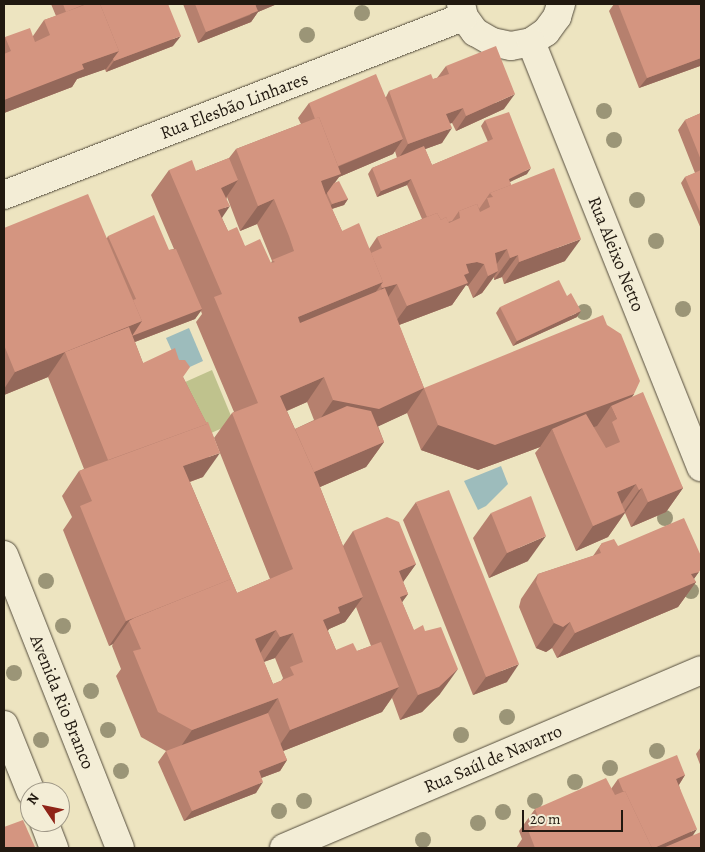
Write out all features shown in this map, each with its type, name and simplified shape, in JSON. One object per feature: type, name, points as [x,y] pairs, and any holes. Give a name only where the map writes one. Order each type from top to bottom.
[{"type":"street","points":[[462,10],[475,32],[492,42],[512,46],[531,42],[546,32],[557,17],[561,4]]},
{"type":"street","name":"Rua Elesbão Linhares","points":[[4,195],[462,10]]},
{"type":"street","name":"Rua Aleixo Netto","points":[[531,42],[701,467]]},
{"type":"street","name":"Avenida Rio Branco","points":[[4,556],[120,848]]},
{"type":"street","name":"Rua Saúl de Navarro","points":[[284,848],[701,670]]},
{"type":"street","points":[[4,725],[27,782]]},
{"type":"street","points":[[48,832],[54,848]]},
{"type":"green space","points":[[212,370],[234,423],[195,440],[174,387]]},
{"type":"water","points":[[189,328],[203,361],[181,371],[166,338]]},
{"type":"water","points":[[501,466],[508,484],[486,506],[478,510],[464,481]]},
{"type":"building","points":[[63,4],[85,4],[66,12]]},
{"type":"building","points":[[87,4],[100,4],[119,51],[82,64],[84,69],[4,100],[4,54],[11,51],[5,37],[30,28],[35,42],[50,35],[44,20]]},
{"type":"building","points":[[100,4],[168,4],[181,36],[114,61],[113,59],[119,51]]},
{"type":"building","points":[[195,4],[255,4],[258,11],[206,32]]},
{"type":"building","points":[[618,4],[701,4],[701,58],[647,78]]},
{"type":"building","points":[[496,46],[515,94],[466,116],[463,108],[446,114],[452,128],[408,144],[389,91],[431,74],[433,79],[449,74],[446,66]]},
{"type":"building","points":[[376,74],[403,139],[338,166],[319,117],[315,119],[309,103]]},
{"type":"building","points":[[509,112],[531,168],[509,179],[511,185],[490,193],[479,209],[477,204],[459,211],[452,221],[448,222],[446,217],[441,220],[437,213],[427,217],[411,179],[381,191],[372,168],[424,146],[432,165],[493,139],[485,120]]},
{"type":"building","points":[[701,113],[701,160],[685,120]]},
{"type":"building","points":[[319,117],[341,174],[321,181],[326,195],[342,231],[359,223],[383,282],[298,317],[300,323],[385,288],[424,388],[379,409],[333,400],[324,377],[280,396],[314,472],[363,597],[338,607],[340,613],[323,620],[336,650],[353,643],[357,651],[381,642],[399,687],[290,730],[278,698],[192,730],[158,712],[133,651],[141,649],[129,621],[231,579],[237,593],[293,569],[232,413],[258,403],[214,297],[222,294],[169,170],[192,160],[196,171],[229,158],[238,180],[221,188],[230,206],[218,210],[228,231],[237,227],[245,246],[260,239],[271,263],[275,262],[272,260],[294,251],[289,236],[274,199],[258,206],[236,149]],"holes":[[[276,630],[280,637],[293,633],[303,662],[290,667],[294,675],[273,684],[255,639]]]},
{"type":"building","points":[[554,168],[581,239],[519,262],[518,255],[510,258],[507,249],[495,253],[498,271],[488,276],[484,264],[477,262],[466,264],[469,273],[464,275],[468,283],[407,306],[397,284],[382,288],[383,282],[371,253],[382,248],[377,237],[437,213],[441,220],[446,217],[449,223],[460,218],[459,211],[477,204],[480,212],[490,207],[487,198],[493,197],[490,193]]},
{"type":"building","points":[[701,170],[701,214],[685,177]]},
{"type":"building","points":[[339,181],[348,199],[332,204],[327,193],[334,183]]},
{"type":"building","points":[[88,194],[142,321],[15,372],[4,345],[4,228]]},
{"type":"building","points":[[154,215],[169,250],[176,249],[202,309],[132,336],[142,321],[133,300],[136,299],[108,236]]},
{"type":"building","points":[[559,280],[567,296],[571,293],[581,311],[517,341],[500,307]]},
{"type":"building","points":[[603,315],[607,325],[621,334],[640,381],[634,394],[495,445],[438,425],[424,388]]},
{"type":"building","points":[[129,327],[143,363],[175,348],[179,360],[185,360],[190,367],[183,377],[207,424],[108,460],[65,352]]},
{"type":"building","points":[[643,392],[683,488],[648,502],[642,488],[639,490],[636,484],[617,492],[625,512],[593,526],[552,429],[586,414],[606,448],[620,442],[612,422],[617,419],[611,406]]},
{"type":"building","points":[[347,406],[371,411],[384,442],[314,472],[295,429]]},
{"type":"building","points":[[206,422],[208,422],[220,453],[183,466],[231,579],[126,621],[80,506],[92,501],[79,471],[207,424]]},
{"type":"building","points":[[449,490],[519,664],[486,677],[416,502]]},
{"type":"building","points":[[531,496],[546,536],[507,553],[491,513]]},
{"type":"building","points":[[387,517],[399,522],[416,564],[399,571],[408,594],[400,597],[414,630],[423,625],[425,631],[441,627],[458,669],[439,687],[418,695],[353,531]]},
{"type":"building","points":[[684,518],[701,556],[699,572],[691,574],[696,582],[575,633],[570,622],[563,627],[554,623],[536,582],[538,574],[601,553],[599,548],[602,543],[614,539],[618,546]]},
{"type":"building","points":[[268,713],[287,760],[259,771],[263,782],[192,811],[166,751]]},
{"type":"building","points":[[677,755],[685,775],[676,779],[697,829],[652,848],[618,779]]},
{"type":"building","points":[[606,778],[615,795],[625,791],[652,848],[535,848],[528,830],[541,825],[535,809]]},
{"type":"building","points":[[20,821],[20,832],[28,832],[35,847],[4,848],[4,827]]},
{"type":"building","points":[[701,832],[701,848],[663,848]]}]
